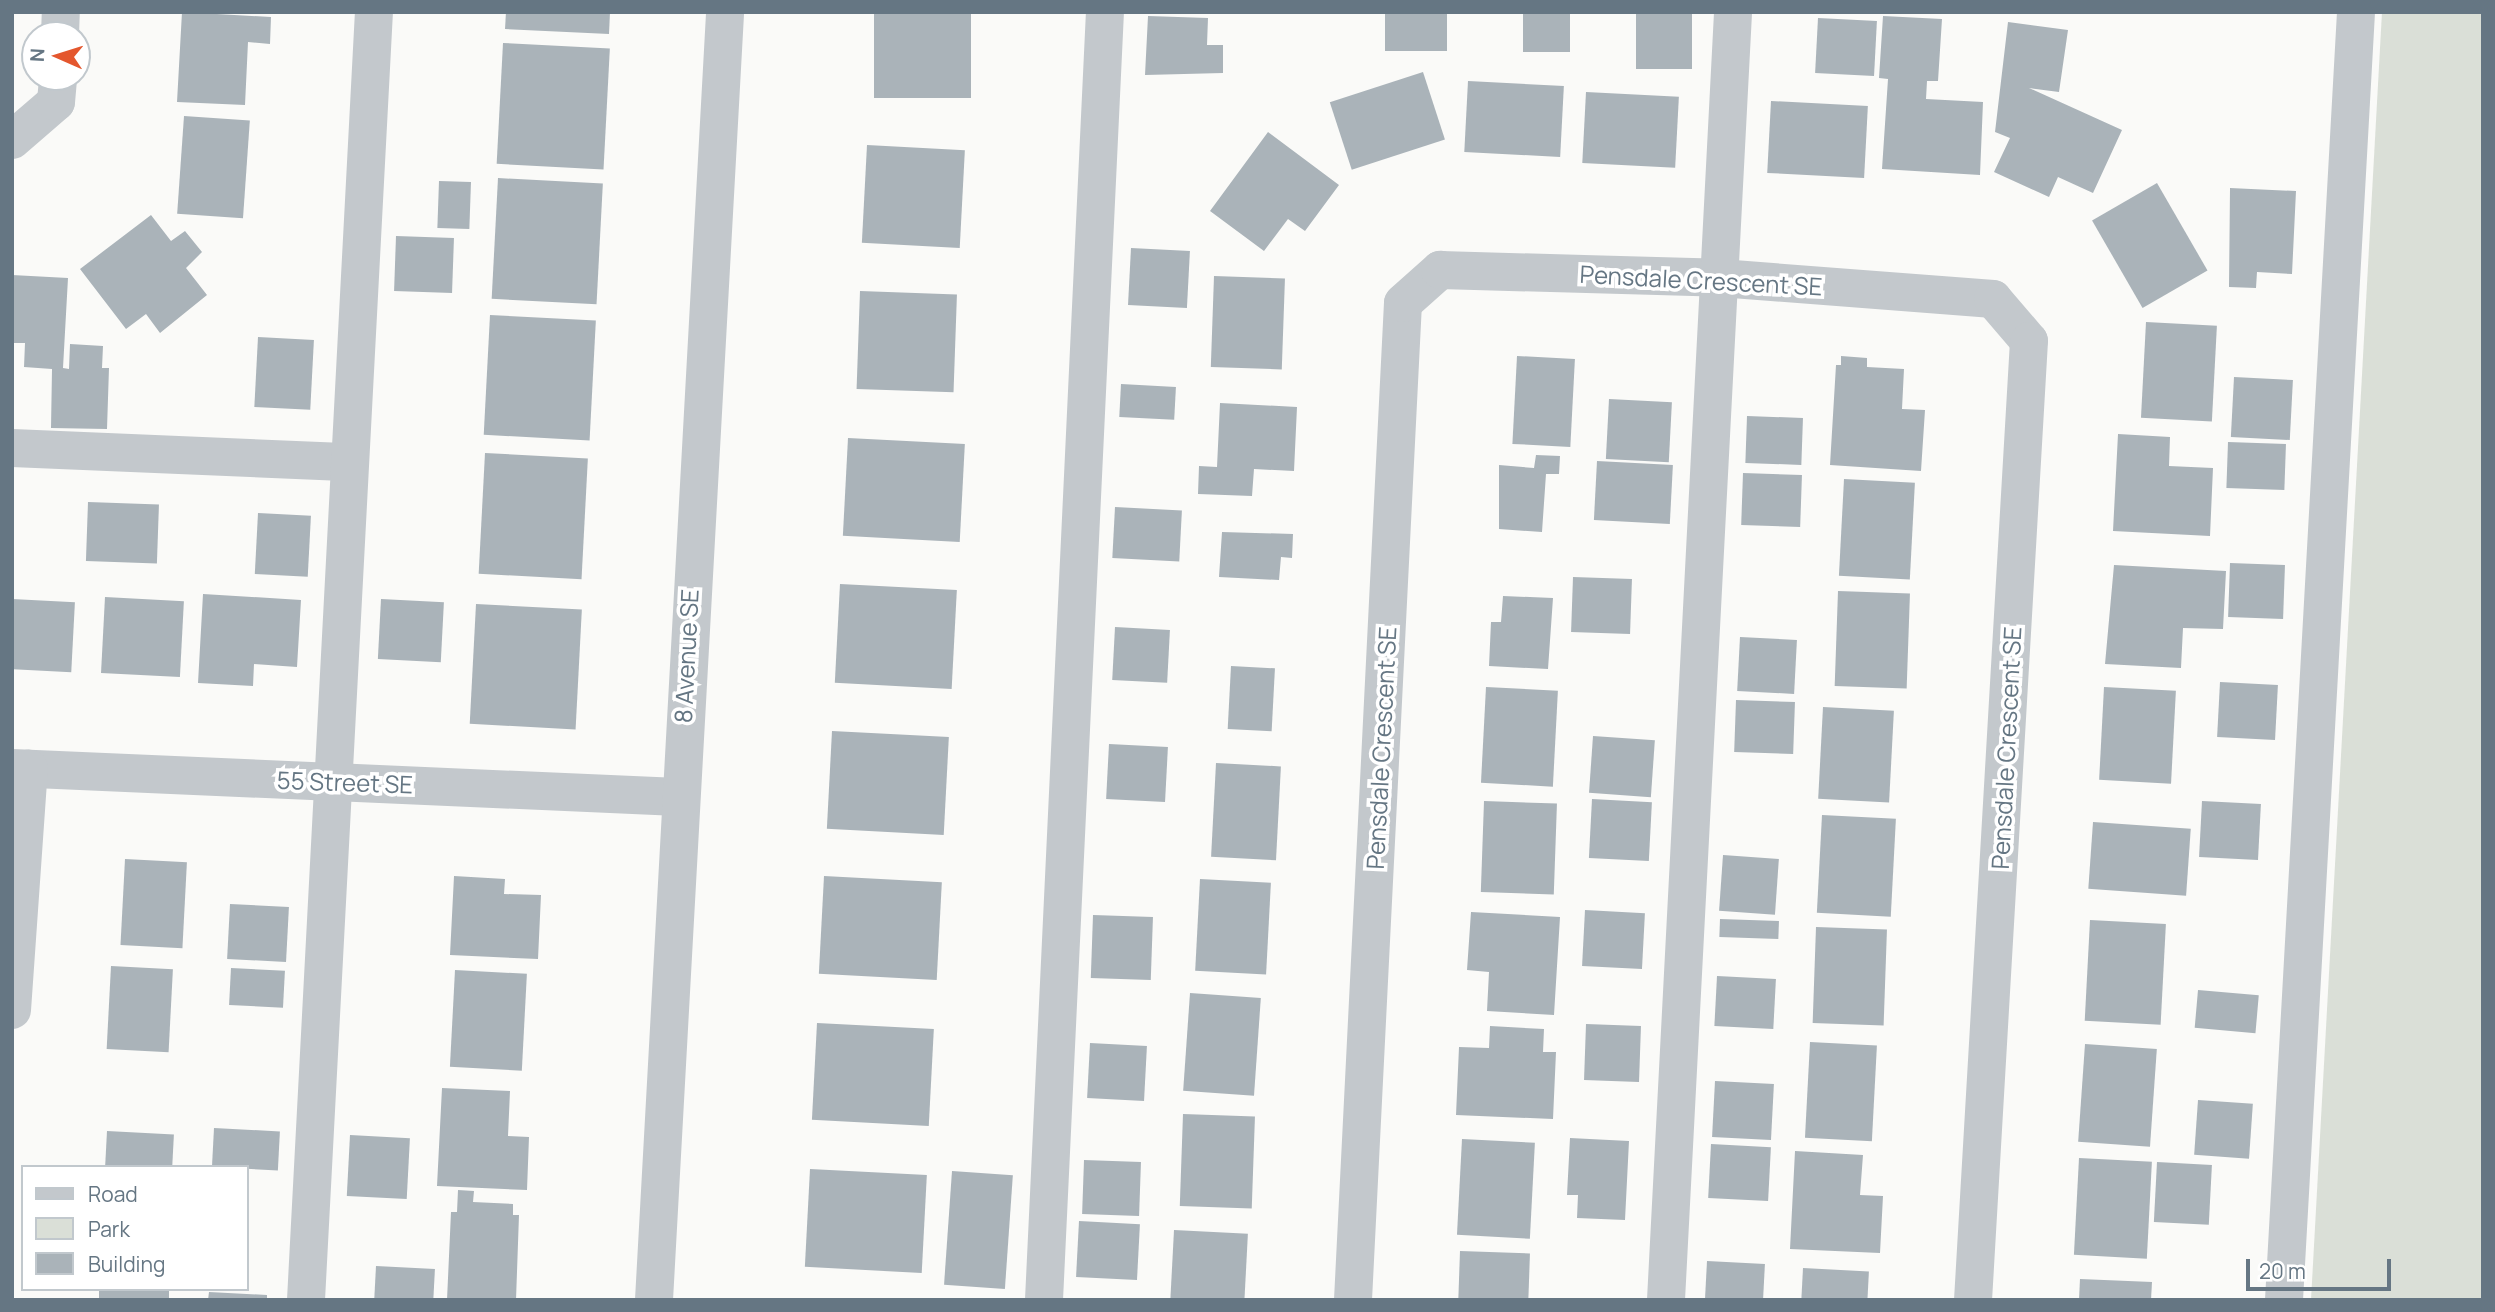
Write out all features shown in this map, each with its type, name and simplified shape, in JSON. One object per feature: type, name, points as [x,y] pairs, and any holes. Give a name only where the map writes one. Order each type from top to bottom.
[{"type":"street","points":[[306,1300],[374,12]]},
{"type":"street","name":"8 Avenue SE","points":[[653,1300],[678,797],[726,12]]},
{"type":"street","points":[[1044,1300],[1105,12]]},
{"type":"street","points":[[1666,1300],[1733,12]]},
{"type":"street","points":[[2284,1300],[2356,12]]},
{"type":"street","points":[[12,140],[56,102],[57,91]]},
{"type":"street","name":"Pensdale Crescent SE","points":[[1353,1300],[1404,303],[1440,270],[1720,278],[1993,299],[2029,341],[1973,1300]]},
{"type":"street","points":[[12,447],[349,462]]},
{"type":"street","points":[[12,1010],[21,769]]},
{"type":"street","name":"55 Street SE","points":[[21,769],[678,797]]},
{"type":"green space","points":[[2382,12],[2483,12],[2483,1300],[2311,1300]]},
{"type":"building","points":[[182,12],[271,17],[270,44],[248,42],[245,105],[177,102]]},
{"type":"building","points":[[506,12],[610,12],[609,34],[505,29]]},
{"type":"building","points":[[874,12],[971,12],[971,98],[874,98]]},
{"type":"building","points":[[1385,12],[1447,12],[1447,51],[1385,51]]},
{"type":"building","points":[[1523,12],[1570,12],[1570,52],[1523,52]]},
{"type":"building","points":[[1636,12],[1692,12],[1692,69],[1636,69]]},
{"type":"building","points":[[1148,16],[1208,18],[1207,45],[1223,45],[1223,73],[1145,75]]},
{"type":"building","points":[[1883,16],[1942,19],[1938,81],[1927,81],[1926,99],[1983,102],[1980,175],[1882,169],[1888,79],[1879,78]]},
{"type":"building","points":[[1818,18],[1877,21],[1874,76],[1815,73]]},
{"type":"building","points":[[2008,22],[2068,30],[2059,92],[2029,88],[2122,130],[2093,193],[2058,177],[2049,197],[1994,172],[2010,138],[1995,132]]},
{"type":"building","points":[[503,43],[610,49],[604,169],[497,164]]},
{"type":"building","points":[[1423,72],[1445,140],[1352,170],[1330,102]]},
{"type":"building","points":[[1468,81],[1564,86],[1560,157],[1464,152]]},
{"type":"building","points":[[1586,92],[1679,97],[1675,168],[1582,163]]},
{"type":"building","points":[[1771,101],[1868,106],[1864,178],[1767,173]]},
{"type":"building","points":[[184,116],[250,121],[243,218],[177,214]]},
{"type":"building","points":[[1268,132],[1339,185],[1305,231],[1288,219],[1264,251],[1210,211]]},
{"type":"building","points":[[867,145],[965,150],[960,248],[862,243]]},
{"type":"building","points":[[498,178],[603,183],[597,304],[492,299]]},
{"type":"building","points":[[439,181],[471,182],[469,229],[437,228]]},
{"type":"building","points":[[2157,183],[2208,270],[2143,308],[2092,220]]},
{"type":"building","points":[[2230,188],[2296,191],[2292,274],[2257,272],[2256,288],[2229,287]]},
{"type":"building","points":[[151,215],[171,241],[185,231],[202,252],[186,268],[207,295],[160,333],[146,314],[126,329],[80,269]]},
{"type":"building","points":[[396,236],[454,238],[452,293],[394,291]]},
{"type":"building","points":[[1131,248],[1190,251],[1187,308],[1128,305]]},
{"type":"building","points":[[12,275],[68,278],[63,368],[69,369],[70,344],[103,346],[102,368],[109,368],[107,429],[51,428],[52,369],[24,367],[25,343],[12,343]]},
{"type":"building","points":[[1214,276],[1285,278],[1282,369],[1211,367]]},
{"type":"building","points":[[860,291],[957,294],[954,392],[857,389]]},
{"type":"building","points":[[490,315],[596,321],[590,440],[484,435]]},
{"type":"building","points":[[2146,322],[2217,326],[2212,422],[2141,418]]},
{"type":"building","points":[[258,337],[314,340],[310,410],[254,407]]},
{"type":"building","points":[[1517,356],[1575,359],[1570,447],[1512,444]]},
{"type":"building","points":[[1841,356],[1867,358],[1867,367],[1904,369],[1902,409],[1925,410],[1921,471],[1830,465],[1836,365],[1841,365]]},
{"type":"building","points":[[2234,377],[2293,380],[2290,440],[2231,437]]},
{"type":"building","points":[[1121,384],[1176,387],[1174,420],[1119,417]]},
{"type":"building","points":[[1609,399],[1672,402],[1669,462],[1606,459]]},
{"type":"building","points":[[1220,403],[1297,407],[1294,471],[1254,469],[1252,496],[1198,494],[1199,466],[1217,467]]},
{"type":"building","points":[[1747,416],[1803,418],[1801,465],[1745,463]]},
{"type":"building","points":[[2118,434],[2170,437],[2169,466],[2213,468],[2210,536],[2113,531]]},
{"type":"building","points":[[848,438],[965,444],[960,542],[843,536]]},
{"type":"building","points":[[2228,442],[2286,444],[2284,490],[2226,488]]},
{"type":"building","points":[[485,453],[588,458],[582,579],[479,574]]},
{"type":"building","points":[[1536,455],[1560,456],[1559,474],[1546,474],[1542,532],[1499,529],[1499,465],[1534,468]]},
{"type":"building","points":[[1597,461],[1673,465],[1670,524],[1594,520]]},
{"type":"building","points":[[1743,473],[1802,475],[1800,527],[1741,525]]},
{"type":"building","points":[[1844,479],[1915,483],[1910,580],[1839,576]]},
{"type":"building","points":[[88,502],[159,504],[157,563],[86,561]]},
{"type":"building","points":[[1115,507],[1182,511],[1179,561],[1112,558]]},
{"type":"building","points":[[258,513],[311,516],[308,577],[255,574]]},
{"type":"building","points":[[1222,532],[1293,534],[1292,558],[1281,557],[1279,580],[1219,577]]},
{"type":"building","points":[[2230,563],[2285,565],[2283,619],[2228,617]]},
{"type":"building","points":[[2114,565],[2226,571],[2223,629],[2183,628],[2181,668],[2105,664]]},
{"type":"building","points":[[1573,577],[1632,579],[1630,634],[1571,632]]},
{"type":"building","points":[[840,584],[957,590],[952,689],[835,683]]},
{"type":"building","points":[[1838,591],[1910,594],[1907,688],[1835,686]]},
{"type":"building","points":[[203,594],[301,600],[297,667],[254,664],[253,686],[198,683]]},
{"type":"building","points":[[1503,596],[1553,598],[1548,669],[1489,666],[1491,622],[1501,622]]},
{"type":"building","points":[[105,597],[184,601],[180,677],[101,673]]},
{"type":"building","points":[[12,599],[75,602],[71,672],[12,669]]},
{"type":"building","points":[[381,599],[444,602],[441,662],[378,659]]},
{"type":"building","points":[[476,604],[582,610],[576,729],[470,724]]},
{"type":"building","points":[[1115,627],[1170,630],[1167,683],[1112,680]]},
{"type":"building","points":[[1740,637],[1797,640],[1794,694],[1737,691]]},
{"type":"building","points":[[1231,666],[1275,668],[1272,731],[1228,729]]},
{"type":"building","points":[[2220,682],[2278,685],[2275,740],[2217,737]]},
{"type":"building","points":[[1486,687],[1558,691],[1553,787],[1481,783]]},
{"type":"building","points":[[2104,687],[2176,691],[2171,784],[2099,780]]},
{"type":"building","points":[[1736,700],[1795,702],[1793,754],[1734,752]]},
{"type":"building","points":[[1823,707],[1894,711],[1889,803],[1818,799]]},
{"type":"building","points":[[832,731],[949,737],[944,835],[827,829]]},
{"type":"building","points":[[1593,736],[1655,740],[1651,797],[1589,793]]},
{"type":"building","points":[[1109,744],[1168,747],[1165,802],[1106,799]]},
{"type":"building","points":[[1216,763],[1281,766],[1276,860],[1211,857]]},
{"type":"building","points":[[1592,799],[1652,802],[1649,861],[1589,858]]},
{"type":"building","points":[[1484,801],[1557,804],[1554,894],[1481,892]]},
{"type":"building","points":[[2202,801],[2261,804],[2258,860],[2199,857]]},
{"type":"building","points":[[1822,815],[1896,819],[1891,917],[1817,913]]},
{"type":"building","points":[[2093,822],[2191,829],[2186,896],[2088,889]]},
{"type":"building","points":[[1723,855],[1779,859],[1775,915],[1719,911]]},
{"type":"building","points":[[125,859],[187,862],[182,948],[120,945]]},
{"type":"building","points":[[454,876],[505,879],[504,894],[541,895],[538,959],[450,955]]},
{"type":"building","points":[[824,876],[942,882],[937,980],[819,974]]},
{"type":"building","points":[[1200,879],[1271,883],[1266,975],[1195,971]]},
{"type":"building","points":[[230,904],[289,907],[286,962],[227,959]]},
{"type":"building","points":[[1585,910],[1645,913],[1642,969],[1582,966]]},
{"type":"building","points":[[1471,912],[1560,917],[1554,1015],[1487,1011],[1489,972],[1467,970]]},
{"type":"building","points":[[1093,915],[1153,917],[1151,980],[1091,978]]},
{"type":"building","points":[[1720,919],[1779,921],[1778,939],[1719,937]]},
{"type":"building","points":[[2090,920],[2166,924],[2161,1025],[2085,1021]]},
{"type":"building","points":[[1816,927],[1887,929],[1884,1025],[1813,1023]]},
{"type":"building","points":[[111,966],[173,969],[169,1052],[107,1049]]},
{"type":"building","points":[[231,968],[285,971],[283,1008],[229,1005]]},
{"type":"building","points":[[455,970],[527,974],[522,1071],[450,1067]]},
{"type":"building","points":[[1717,976],[1776,979],[1773,1029],[1714,1026]]},
{"type":"building","points":[[2198,990],[2259,995],[2255,1033],[2195,1028]]},
{"type":"building","points":[[1190,993],[1261,998],[1254,1096],[1183,1091]]},
{"type":"building","points":[[817,1023],[934,1029],[929,1126],[812,1120]]},
{"type":"building","points":[[1586,1024],[1641,1026],[1639,1082],[1584,1080]]},
{"type":"building","points":[[1490,1026],[1544,1029],[1543,1052],[1556,1052],[1553,1119],[1456,1115],[1459,1047],[1489,1048]]},
{"type":"building","points":[[1810,1042],[1877,1046],[1872,1141],[1805,1138]]},
{"type":"building","points":[[1090,1043],[1147,1046],[1144,1101],[1087,1098]]},
{"type":"building","points":[[2085,1044],[2157,1049],[2150,1147],[2078,1142]]},
{"type":"building","points":[[1715,1081],[1774,1084],[1771,1140],[1712,1137]]},
{"type":"building","points":[[442,1088],[510,1091],[508,1136],[529,1137],[527,1190],[437,1186]]},
{"type":"building","points":[[2198,1100],[2253,1104],[2249,1159],[2194,1155]]},
{"type":"building","points":[[1183,1114],[1255,1117],[1252,1208],[1180,1206]]},
{"type":"building","points":[[214,1128],[280,1131],[278,1170],[248,1169],[248,1165],[212,1165]]},
{"type":"building","points":[[107,1131],[174,1135],[172,1165],[105,1165]]},
{"type":"building","points":[[350,1135],[410,1138],[407,1199],[347,1196]]},
{"type":"building","points":[[1570,1138],[1629,1141],[1625,1220],[1577,1218],[1578,1195],[1567,1195]]},
{"type":"building","points":[[1462,1139],[1535,1143],[1530,1239],[1457,1235]]},
{"type":"building","points":[[1711,1144],[1771,1147],[1768,1201],[1708,1198]]},
{"type":"building","points":[[1795,1151],[1863,1155],[1860,1195],[1883,1196],[1880,1253],[1790,1249]]},
{"type":"building","points":[[2079,1158],[2152,1162],[2147,1259],[2074,1255]]},
{"type":"building","points":[[1084,1160],[1141,1162],[1139,1216],[1082,1214]]},
{"type":"building","points":[[2157,1162],[2212,1165],[2209,1225],[2154,1222]]},
{"type":"building","points":[[810,1169],[927,1175],[922,1273],[805,1267]]},
{"type":"building","points":[[952,1171],[1013,1175],[1005,1289],[944,1285]]},
{"type":"building","points":[[458,1190],[474,1191],[473,1202],[513,1204],[513,1215],[519,1215],[516,1300],[447,1300],[451,1212],[457,1212]]},
{"type":"building","points":[[1079,1221],[1140,1224],[1137,1280],[1076,1277]]},
{"type":"building","points":[[1174,1230],[1248,1234],[1244,1300],[1170,1300]]},
{"type":"building","points":[[1460,1251],[1530,1253],[1528,1300],[1458,1300]]},
{"type":"building","points":[[1707,1261],[1765,1264],[1763,1300],[1705,1300]]},
{"type":"building","points":[[376,1266],[435,1269],[433,1300],[374,1300]]},
{"type":"building","points":[[1803,1268],[1869,1271],[1867,1300],[1801,1300]]},
{"type":"building","points":[[2080,1279],[2152,1282],[2151,1300],[2079,1300]]},
{"type":"building","points":[[99,1291],[169,1291],[169,1300],[99,1300]]},
{"type":"building","points":[[209,1292],[267,1295],[267,1300],[208,1300]]}]
